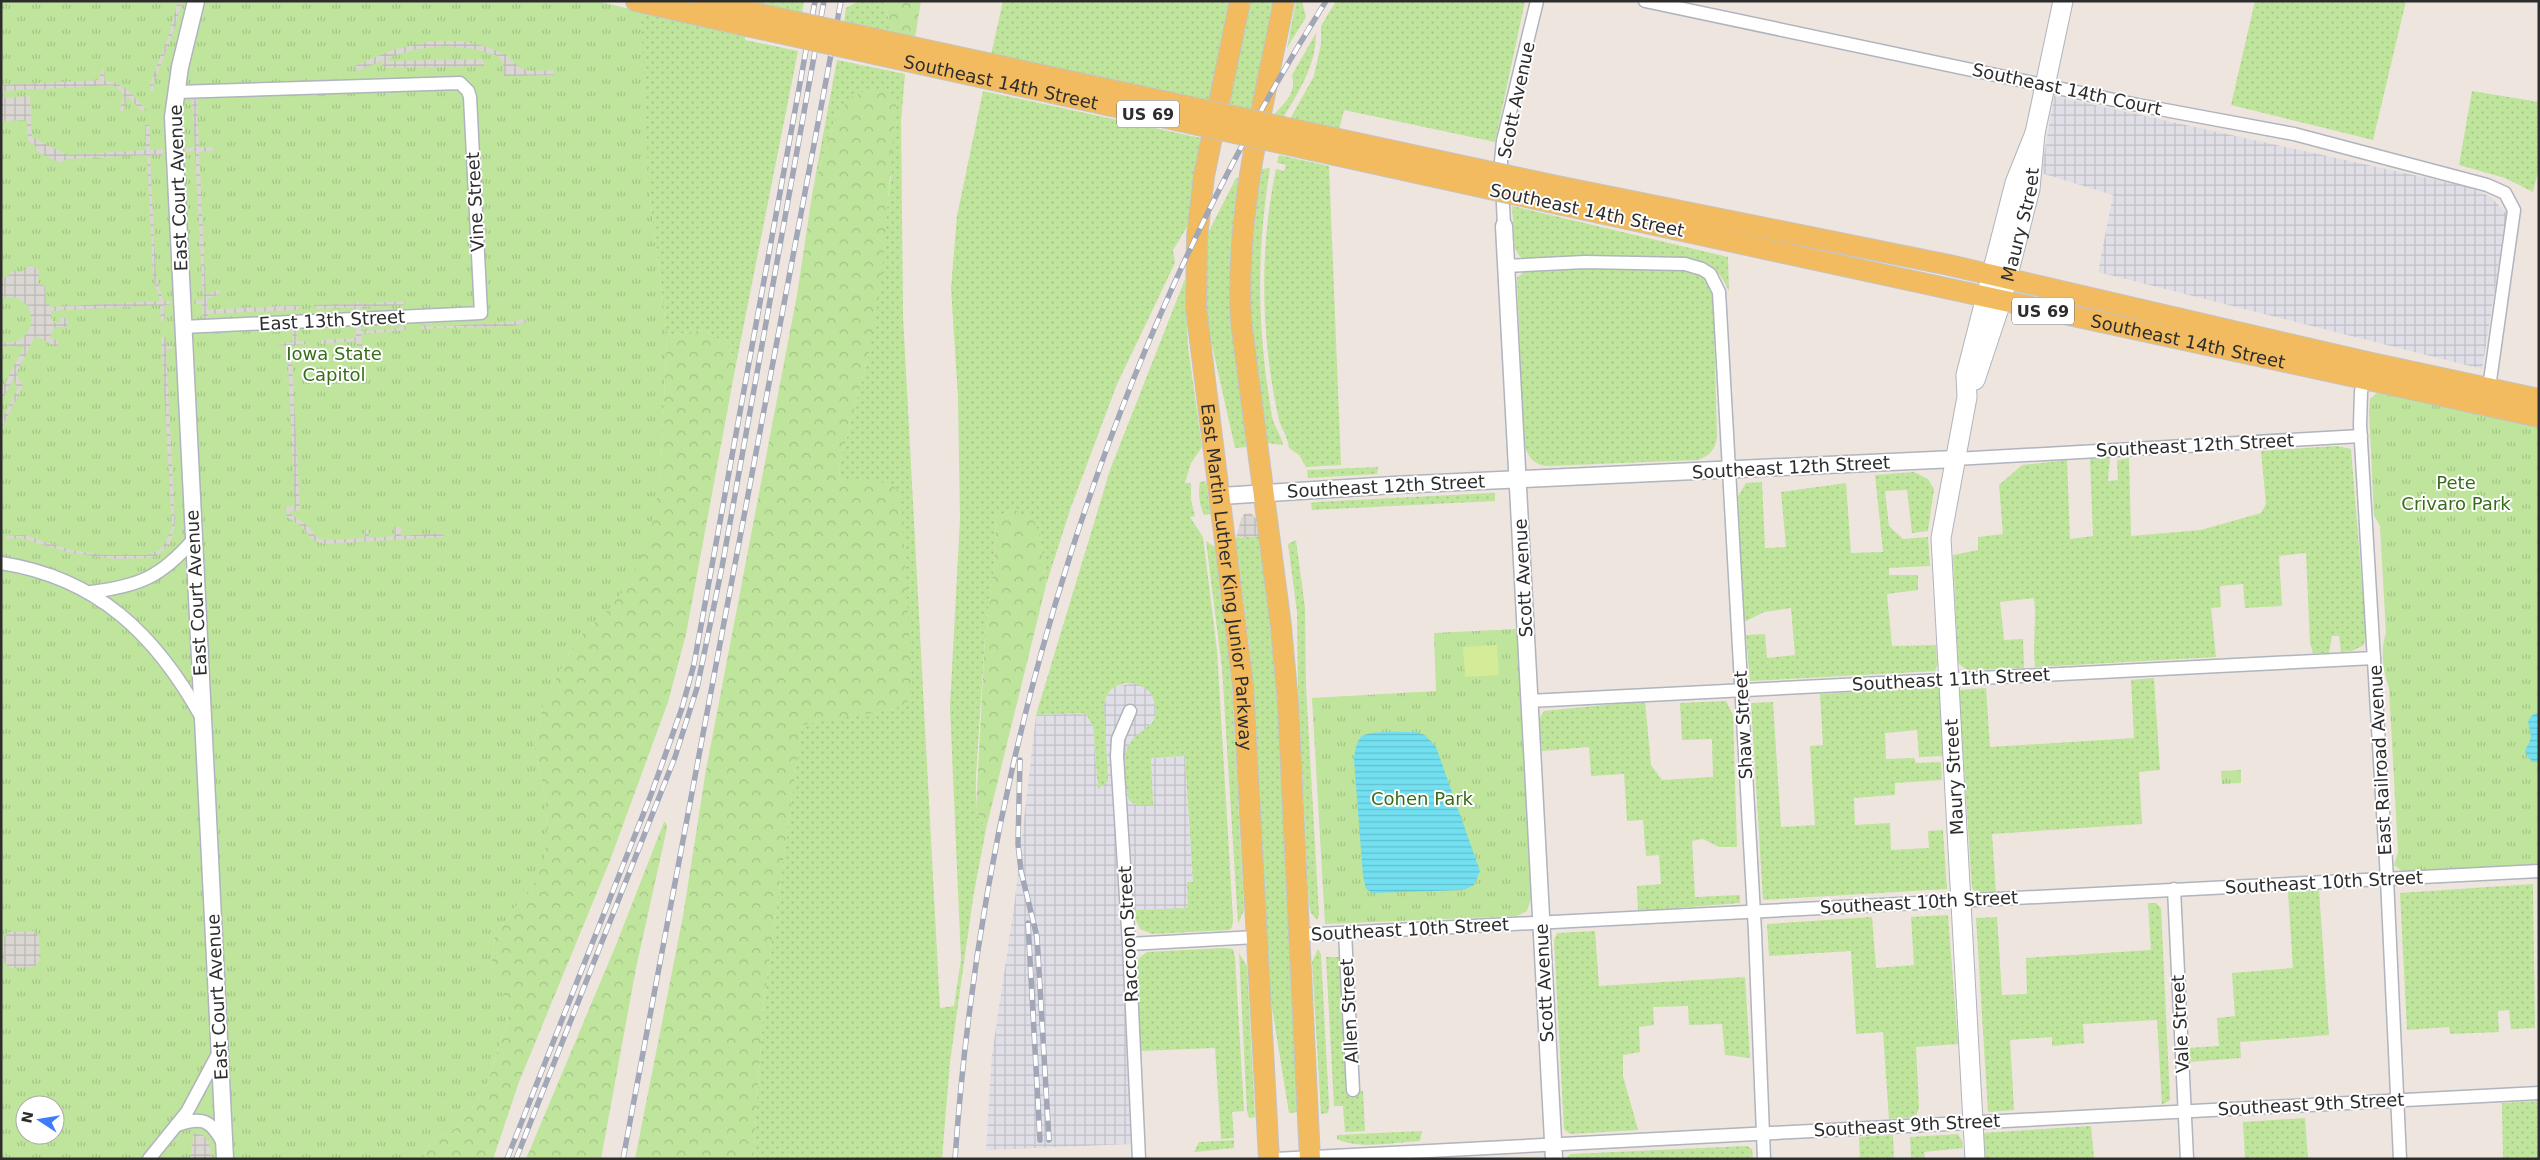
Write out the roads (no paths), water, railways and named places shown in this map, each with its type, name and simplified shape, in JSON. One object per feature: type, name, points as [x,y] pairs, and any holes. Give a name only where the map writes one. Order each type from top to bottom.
[{"type":"main road","name":"Southeast 14th Street","points":[[636,1],[749,19],[1550,193],[1994,300],[2365,371],[2487,397],[2539,399]]},
{"type":"main road","name":"Southeast 14th Street","points":[[702,1],[749,19]]},
{"type":"main road","name":"East Martin Luther King Junior Parkway","points":[[1240,1],[1204,176],[1196,255],[1196,308],[1242,686],[1269,1159]]},
{"type":"main road","points":[[1284,1],[1246,196],[1240,248],[1241,321],[1286,675],[1310,1158]]},
{"type":"main road","name":"Maury Street","points":[[1975,1159],[1941,538],[1967,397],[1966,375],[1994,300],[2000,276],[2030,189],[2036,133],[2063,1]]},
{"type":"main road","name":"Southeast 14th Street","points":[[1550,193],[2000,276],[2365,371]]},
{"type":"main road","name":"Southeast 14th Street","points":[[2487,397],[2539,418]]},
{"type":"street","name":"East Court Avenue","points":[[196,1],[176,92],[173,117],[225,1153]]},
{"type":"street","name":"East Court Avenue","points":[[190,29],[207,1]]},
{"type":"street","name":"Scott Avenue","points":[[1537,1],[1503,141],[1501,161],[1553,1151]]},
{"type":"street","name":"Southeast 14th Court","points":[[1645,1],[2138,105],[2294,134],[2486,185],[2505,193],[2514,210],[2487,397]]},
{"type":"street","name":"Vine Street","points":[[176,92],[460,83],[468,91],[481,313]]},
{"type":"street","name":"Shaw Street","points":[[1506,266],[1585,262],[1685,264],[1702,269],[1710,274],[1719,292],[1753,910],[1764,1159]]},
{"type":"street","name":"East 13th Street","points":[[183,327],[481,313]]},
{"type":"street","name":"East Railroad Avenue","points":[[2365,371],[2360,407],[2361,436],[2387,879],[2400,1159]]},
{"type":"street","name":"Southeast 12th Street","points":[[1220,496],[1263,492],[1955,459],[2361,436]]},
{"type":"street","points":[[91,592],[121,589],[148,579],[181,554],[194,540]]},
{"type":"street","points":[[1,563],[46,573],[91,592],[137,629],[173,671],[202,718]]},
{"type":"street","name":"Southeast 11th Street","points":[[1529,701],[2374,658]]},
{"type":"street","name":"Raccoon Street","points":[[1130,711],[1118,739],[1117,756],[1129,944],[1139,1159]]},
{"type":"street","name":"Southeast 10th Street","points":[[1300,935],[1753,910],[2539,871]]},
{"type":"street","name":"Vale Street","points":[[2174,889],[2187,1159]]},
{"type":"street","name":"Allen Street","points":[[1345,933],[1353,1090]]},
{"type":"street","points":[[1129,944],[1256,937]]},
{"type":"street","points":[[148,1159],[177,1125],[201,1089],[219,1052]]},
{"type":"street","name":"Southeast 9th Street","points":[[1275,1159],[1553,1151],[1763,1133],[2539,1092]]},
{"type":"street","points":[[177,1125],[196,1120],[210,1124],[216,1129],[225,1153]]},
{"type":"water","points":[[2539,712],[2539,762],[2532,762],[2525,752],[2531,736],[2528,721]]},
{"type":"water","points":[[1416,732],[1425,735],[1436,747],[1480,871],[1474,885],[1464,890],[1373,893],[1366,889],[1363,876],[1354,759],[1356,747],[1360,738],[1366,734]]},
{"type":"railway","points":[[507,1159],[652,792],[682,708],[694,664],[815,1]]},
{"type":"railway","points":[[516,1159],[675,757],[697,688],[722,567],[824,1]]},
{"type":"railway","points":[[623,1159],[841,1]]},
{"type":"railway","points":[[955,1159],[970,1007],[994,856],[1027,705],[1070,557],[1121,412],[1180,270],[1249,133],[1326,1]]},
{"type":"railway","points":[[1020,760],[1018,844],[1021,871],[1037,937],[1049,1140]]},
{"type":"railway","points":[[1028,923],[1040,1140]]},
{"type":"park label","name":"Iowa State Capitol","points":[[334,363]]},
{"type":"park label","name":"Pete Crivaro Park","points":[[2456,492]]},
{"type":"park label","name":"Cohen Park","points":[[1422,798]]}]
